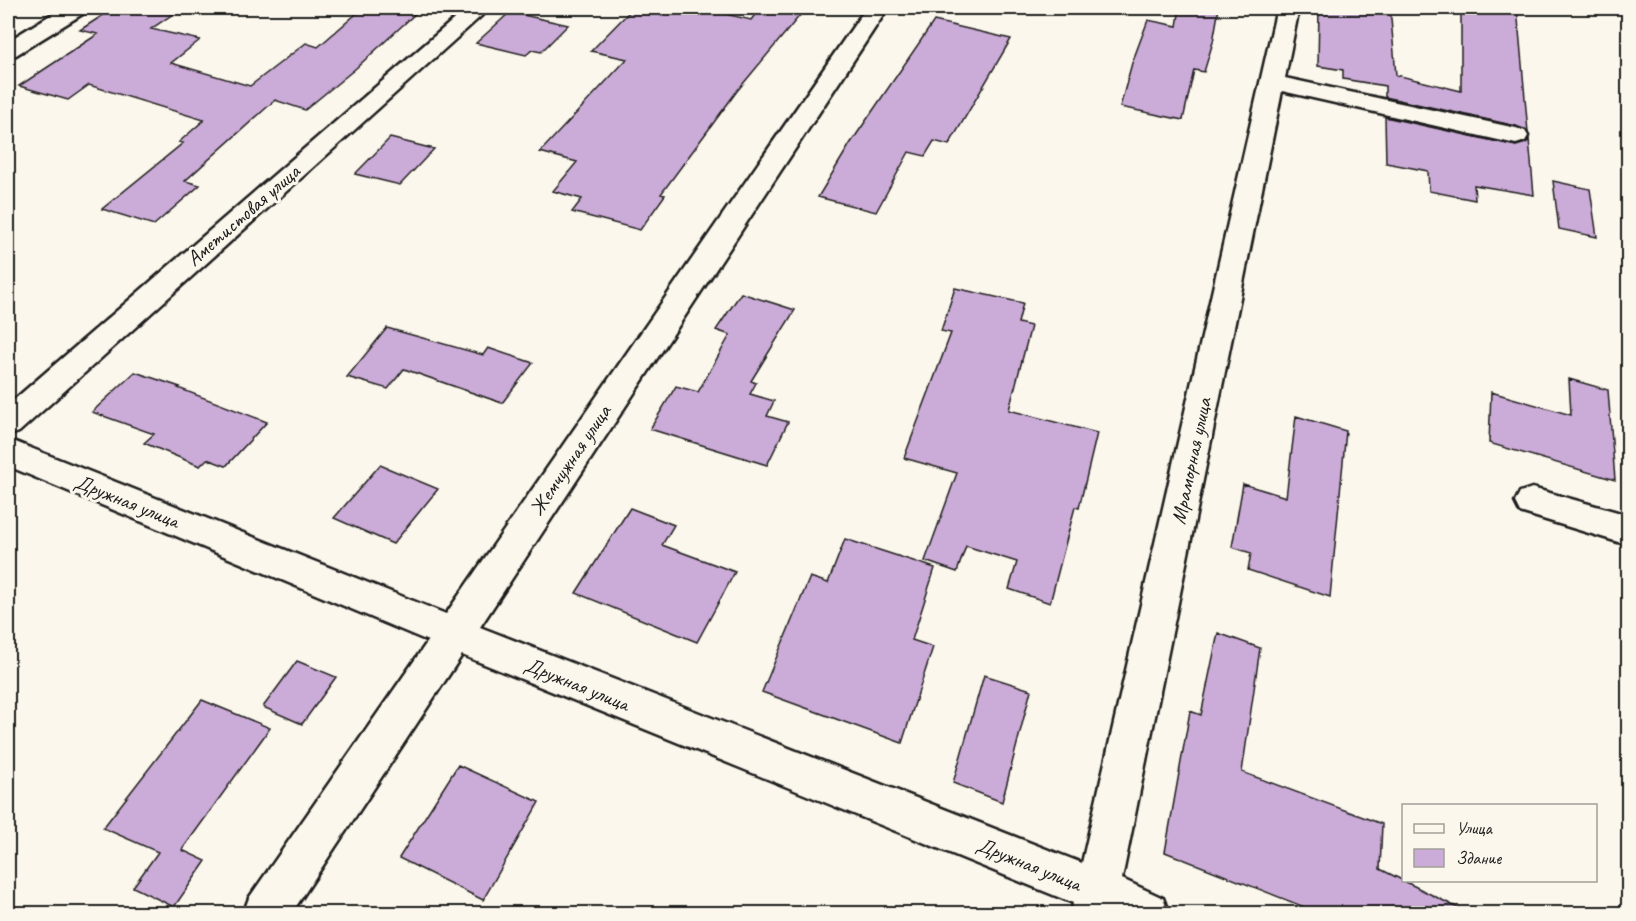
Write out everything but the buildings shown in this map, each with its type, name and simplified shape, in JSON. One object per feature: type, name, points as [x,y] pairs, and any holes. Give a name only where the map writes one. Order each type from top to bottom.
[{"type":"street","points":[[8,50],[75,8]]},
{"type":"street","name":"Аметистовая улица","points":[[8,423],[480,8]]},
{"type":"street","name":"Жемчужная улица","points":[[265,914],[877,8]]},
{"type":"street","name":"Мраморная улица","points":[[1095,902],[1288,8]]},
{"type":"street","points":[[1273,82],[1516,136]]},
{"type":"street","name":"Дружная улица","points":[[8,453],[453,634],[1095,902],[1148,914]]},
{"type":"street","points":[[1532,502],[1629,530]]}]
